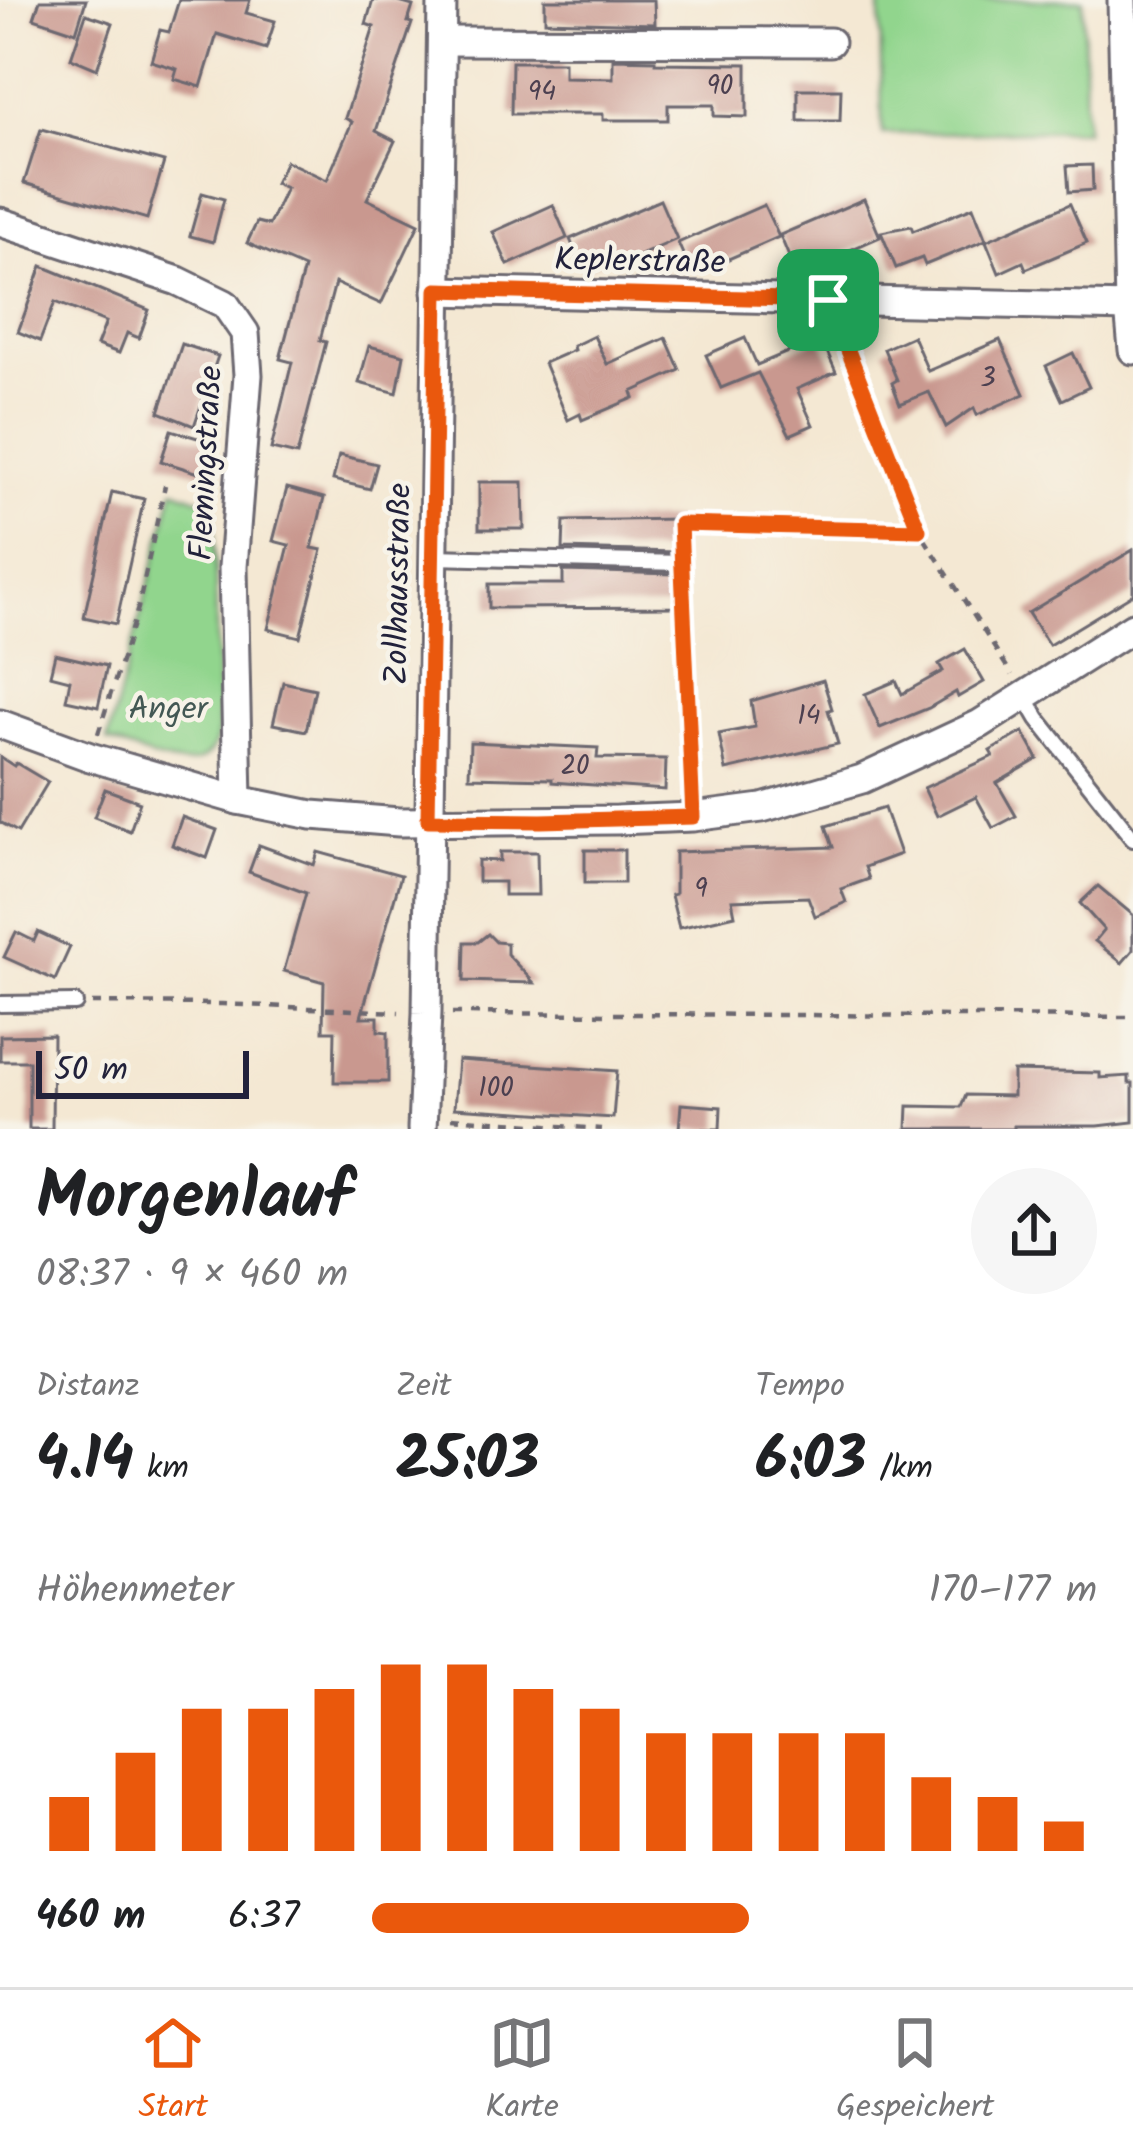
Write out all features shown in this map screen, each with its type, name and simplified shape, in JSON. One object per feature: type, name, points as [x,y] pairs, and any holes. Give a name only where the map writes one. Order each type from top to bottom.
[{"type":"street","name":"Zollhausstraße","points":[[422,1122],[442,0]]},
{"type":"street","points":[[1122,0],[1133,350]]},
{"type":"street","points":[[442,41],[830,42]]},
{"type":"street","name":"Flemingstraße","points":[[0,222],[178,281],[225,304],[245,333],[248,375],[232,567],[238,800]]},
{"type":"street","name":"Keplerstraße","points":[[437,290],[1129,308]]},
{"type":"street","points":[[0,724],[91,757],[238,800],[312,814],[399,822],[693,817],[762,808],[862,779],[980,724],[1133,627]]},
{"type":"lane","points":[[433,557],[681,563]]},
{"type":"lane","points":[[1024,695],[1133,839]]},
{"type":"lane","points":[[0,1004],[75,1003]]},
{"type":"path","points":[[828,300],[919,530],[1024,695]]},
{"type":"path","points":[[91,757],[138,608],[165,485]]},
{"type":"path","points":[[693,817],[680,524],[919,530]]},
{"type":"path","points":[[75,1003],[427,1013],[1133,1017]]},
{"type":"path","points":[[422,1122],[601,1129]]},
{"type":"green space","points":[[880,0],[1083,0],[1085,130],[882,134]]},
{"type":"green space","name":"Anger","points":[[174,489],[214,504],[218,729],[213,748],[203,759],[189,763],[156,759],[107,741]]},
{"type":"building","points":[[40,0],[86,0],[76,32],[34,18]]},
{"type":"building","points":[[179,0],[250,0],[246,13],[275,21],[266,49],[217,34],[201,87],[174,79],[177,69],[151,61],[160,30],[169,32]]},
{"type":"building","points":[[373,0],[413,6],[408,22],[412,23],[376,131],[395,141],[367,199],[419,224],[381,304],[335,283],[320,340],[326,342],[297,455],[271,449],[292,362],[280,359],[304,268],[247,243],[257,222],[269,225],[286,188],[275,183],[286,161],[327,180],[352,122],[345,118],[374,27],[366,24]]},
{"type":"building","points":[[545,0],[654,0],[655,24],[545,21]]},
{"type":"building","points":[[86,14],[113,23],[97,69],[71,58]]},
{"type":"building","points":[[613,59],[747,64],[747,117],[714,116],[714,105],[668,105],[668,120],[511,114],[512,62],[564,62],[564,77],[613,78]]},
{"type":"building","points":[[798,89],[841,89],[840,121],[798,121]]},
{"type":"building","points":[[41,129],[164,162],[147,219],[24,183]]},
{"type":"building","points":[[1092,165],[1093,190],[1069,192],[1067,166]]},
{"type":"building","points":[[202,193],[224,199],[213,242],[190,236]]},
{"type":"building","points":[[864,199],[880,237],[818,264],[816,259],[794,269],[780,235]]},
{"type":"building","points":[[660,200],[677,239],[616,266],[612,257],[583,270],[570,239]]},
{"type":"building","points":[[1070,204],[1087,243],[1026,269],[1023,262],[999,273],[986,241]]},
{"type":"building","points":[[553,205],[567,238],[508,265],[493,232]]},
{"type":"building","points":[[764,205],[779,237],[717,264],[715,259],[690,270],[678,243]]},
{"type":"building","points":[[973,207],[986,240],[925,265],[922,258],[896,268],[881,232],[911,226],[913,231]]},
{"type":"building","points":[[42,266],[149,310],[139,338],[127,333],[119,353],[97,345],[106,322],[55,302],[40,341],[18,332]]},
{"type":"building","points":[[594,336],[607,364],[666,338],[680,370],[632,392],[634,398],[582,420],[580,414],[568,420],[544,363]]},
{"type":"building","points":[[913,336],[928,371],[1000,340],[1024,394],[977,415],[974,408],[946,427],[929,392],[900,404],[892,383],[897,380],[884,349]]},
{"type":"building","points":[[745,338],[757,365],[821,338],[836,372],[797,389],[813,425],[790,435],[758,373],[721,388],[706,355]]},
{"type":"building","points":[[182,344],[218,356],[194,426],[159,412]]},
{"type":"building","points":[[369,346],[404,355],[397,393],[359,383]]},
{"type":"building","points":[[1073,353],[1089,387],[1062,400],[1046,366]]},
{"type":"building","points":[[171,430],[211,442],[202,474],[161,461]]},
{"type":"building","points":[[339,455],[377,464],[370,489],[333,480]]},
{"type":"building","points":[[479,482],[523,482],[524,529],[479,529]]},
{"type":"building","points":[[287,488],[324,498],[312,548],[322,550],[300,637],[268,629],[289,545],[273,541]]},
{"type":"building","points":[[112,492],[144,499],[116,624],[84,617]]},
{"type":"building","points":[[677,519],[676,552],[563,549],[564,521]]},
{"type":"building","points":[[1133,550],[1133,594],[1049,645],[1028,613]]},
{"type":"building","points":[[563,571],[675,574],[676,607],[489,608],[489,584],[563,584]]},
{"type":"building","points":[[965,649],[984,682],[880,728],[865,694],[896,681],[902,694],[943,671],[939,664]]},
{"type":"building","points":[[55,654],[107,666],[98,707],[66,700],[70,680],[50,675]]},
{"type":"building","points":[[823,680],[838,744],[726,770],[719,734],[755,727],[751,701]]},
{"type":"building","points":[[283,682],[315,689],[306,731],[273,724]]},
{"type":"building","points":[[1023,732],[1038,759],[997,783],[1016,816],[993,828],[976,797],[937,816],[924,788],[993,756],[990,751]]},
{"type":"building","points":[[470,742],[598,748],[597,758],[666,759],[665,790],[469,777]]},
{"type":"building","points":[[0,757],[48,782],[18,832],[0,822]]},
{"type":"building","points":[[105,789],[140,802],[130,831],[94,817]]},
{"type":"building","points":[[884,808],[900,854],[865,867],[869,879],[841,889],[846,902],[815,916],[808,897],[732,900],[735,915],[679,928],[671,895],[675,894],[675,852],[833,847],[826,826]]},
{"type":"building","points":[[182,817],[217,830],[207,858],[172,845]]},
{"type":"building","points":[[259,845],[314,865],[318,852],[401,875],[361,1017],[378,1017],[378,1031],[388,1032],[388,1082],[334,1082],[335,1031],[323,1031],[324,982],[284,971],[306,893],[249,872]]},
{"type":"building","points":[[585,850],[624,850],[624,883],[585,883]]},
{"type":"building","points":[[500,852],[537,852],[538,895],[504,895],[504,882],[478,882],[478,860],[500,861]]},
{"type":"building","points":[[1098,886],[1133,915],[1133,950],[1122,963],[1095,941],[1104,930],[1080,903]]},
{"type":"building","points":[[16,932],[34,941],[38,932],[70,947],[55,980],[4,957]]},
{"type":"building","points":[[488,934],[496,942],[507,943],[507,954],[534,983],[464,981],[465,942],[478,942]]},
{"type":"building","points":[[53,1035],[52,1129],[29,1129],[29,1061],[0,1061],[0,1036]]},
{"type":"building","points":[[458,1060],[617,1071],[613,1118],[454,1108]]},
{"type":"building","points":[[1013,1071],[1129,1076],[1133,1122],[907,1129],[908,1106],[961,1107],[966,1095],[1013,1096]]},
{"type":"building","points":[[681,1104],[721,1107],[720,1129],[679,1129]]},
{"type":"route","points":[[437,290],[828,300],[919,530],[680,524],[693,817],[428,820],[437,290]]}]
